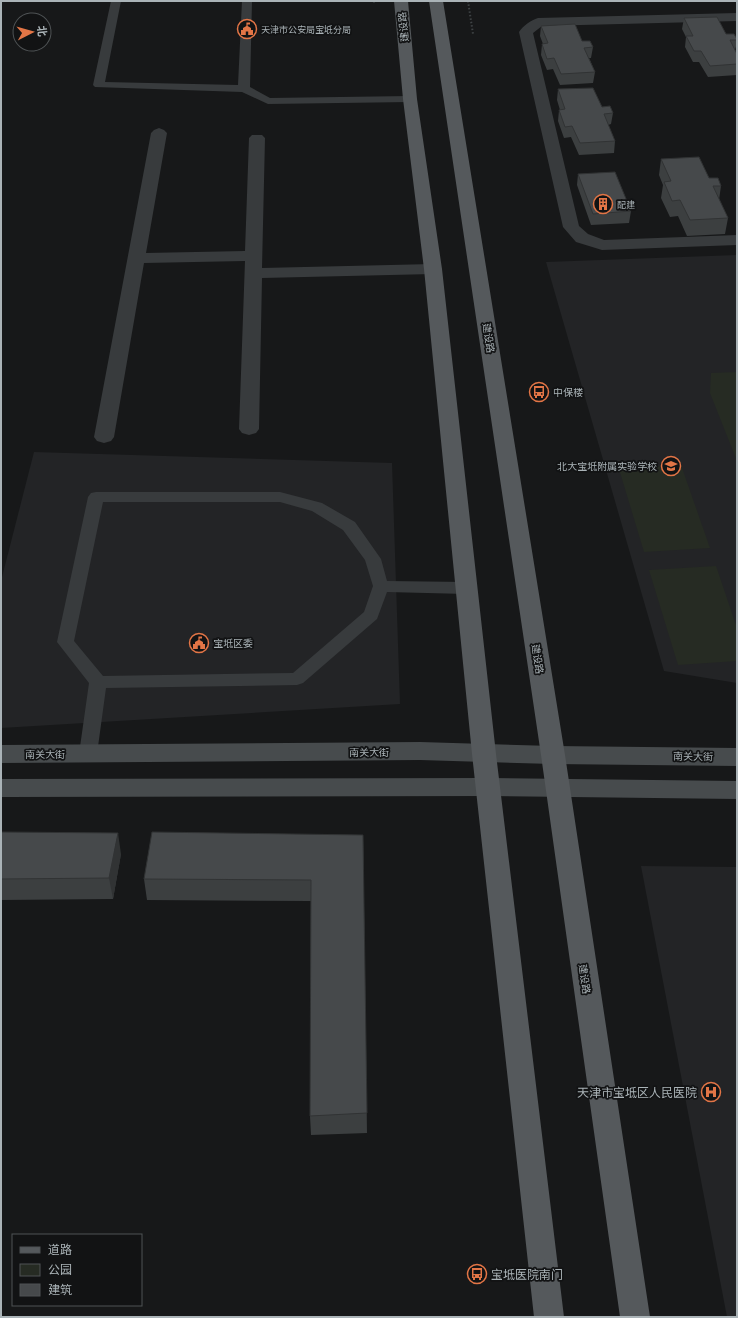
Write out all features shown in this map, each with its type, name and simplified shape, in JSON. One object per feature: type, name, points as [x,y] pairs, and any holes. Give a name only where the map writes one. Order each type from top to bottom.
[{"type":"main road","name":"建设路","points":[[400,1],[410,100],[433,269],[484,754],[549,1317]]},
{"type":"main road","name":"建设路","points":[[436,1],[553,755],[635,1317]]},
{"type":"main road","name":"南关大街","points":[[1,754],[420,751],[484,754],[737,757]]},
{"type":"main road","points":[[1,788],[489,787],[737,790]]},
{"type":"street","points":[[737,17],[538,22],[526,32],[571,227],[582,238],[602,245],[737,240]]},
{"type":"street","points":[[104,437],[159,133]]},
{"type":"street","points":[[249,429],[253,256],[258,138]]},
{"type":"street","points":[[136,258],[253,256]]},
{"type":"street","points":[[253,273],[433,269]]},
{"type":"lane","points":[[116,1],[99,85],[244,89],[268,101],[410,100]]},
{"type":"lane","points":[[244,89],[247,1]]},
{"type":"lane","points":[[88,754],[98,682],[65,642],[96,497],[280,497],[317,507],[349,526],[373,559],[381,586],[371,615],[297,678],[98,682]]},
{"type":"lane","points":[[381,586],[466,588]]},
{"type":"path","points":[[468,1],[473,34]]},
{"type":"shaded area","name":"北大宝坻附属实验学校","points":[[737,255],[737,683],[664,671],[546,262]]},
{"type":"shaded area","name":"宝坻区委","points":[[34,452],[392,463],[400,704],[1,728],[1,581]]},
{"type":"shaded area","name":"天津市宝坻区人民医院","points":[[641,866],[737,867],[737,1317],[727,1317]]},
{"type":"green space","points":[[737,372],[737,461],[710,393],[711,373]]},
{"type":"green space","points":[[681,465],[710,548],[644,552],[619,469]]},
{"type":"green space","points":[[716,566],[737,628],[737,661],[678,665],[649,570]]},
{"type":"building","points":[[717,17],[726,34],[734,34],[737,39],[730,40],[737,54],[737,64],[710,66],[701,51],[694,51],[686,36],[693,36],[684,18]]},
{"type":"building","points":[[575,24],[582,41],[590,41],[593,47],[584,48],[595,72],[561,74],[554,58],[547,59],[542,44],[548,43],[541,26]]},
{"type":"building","points":[[593,88],[602,107],[610,106],[613,113],[604,114],[615,141],[580,143],[572,126],[565,127],[559,110],[565,109],[558,89]]},
{"type":"building","points":[[699,157],[709,178],[718,178],[721,186],[713,186],[728,218],[690,220],[680,200],[672,201],[664,182],[671,181],[661,159]]},
{"type":"building","name":"配建","points":[[615,172],[631,211],[593,214],[578,174]]},
{"type":"building","points":[[1,832],[118,833],[109,878],[1,879]]},
{"type":"building","points":[[152,832],[363,835],[367,1113],[310,1116],[311,880],[144,879]]},
{"type":"place","name":"天津市公安局宝坻分局","points":[[247,29]]},
{"type":"place","name":"配建","points":[[603,204]]},
{"type":"place","name":"中保楼","points":[[539,392]]},
{"type":"place","name":"北大宝坻附属实验学校","points":[[671,466]]},
{"type":"place","name":"宝坻区委","points":[[199,643]]},
{"type":"place","name":"天津市宝坻区人民医院","points":[[711,1092]]},
{"type":"place","name":"宝坻医院南门","points":[[477,1274]]}]
